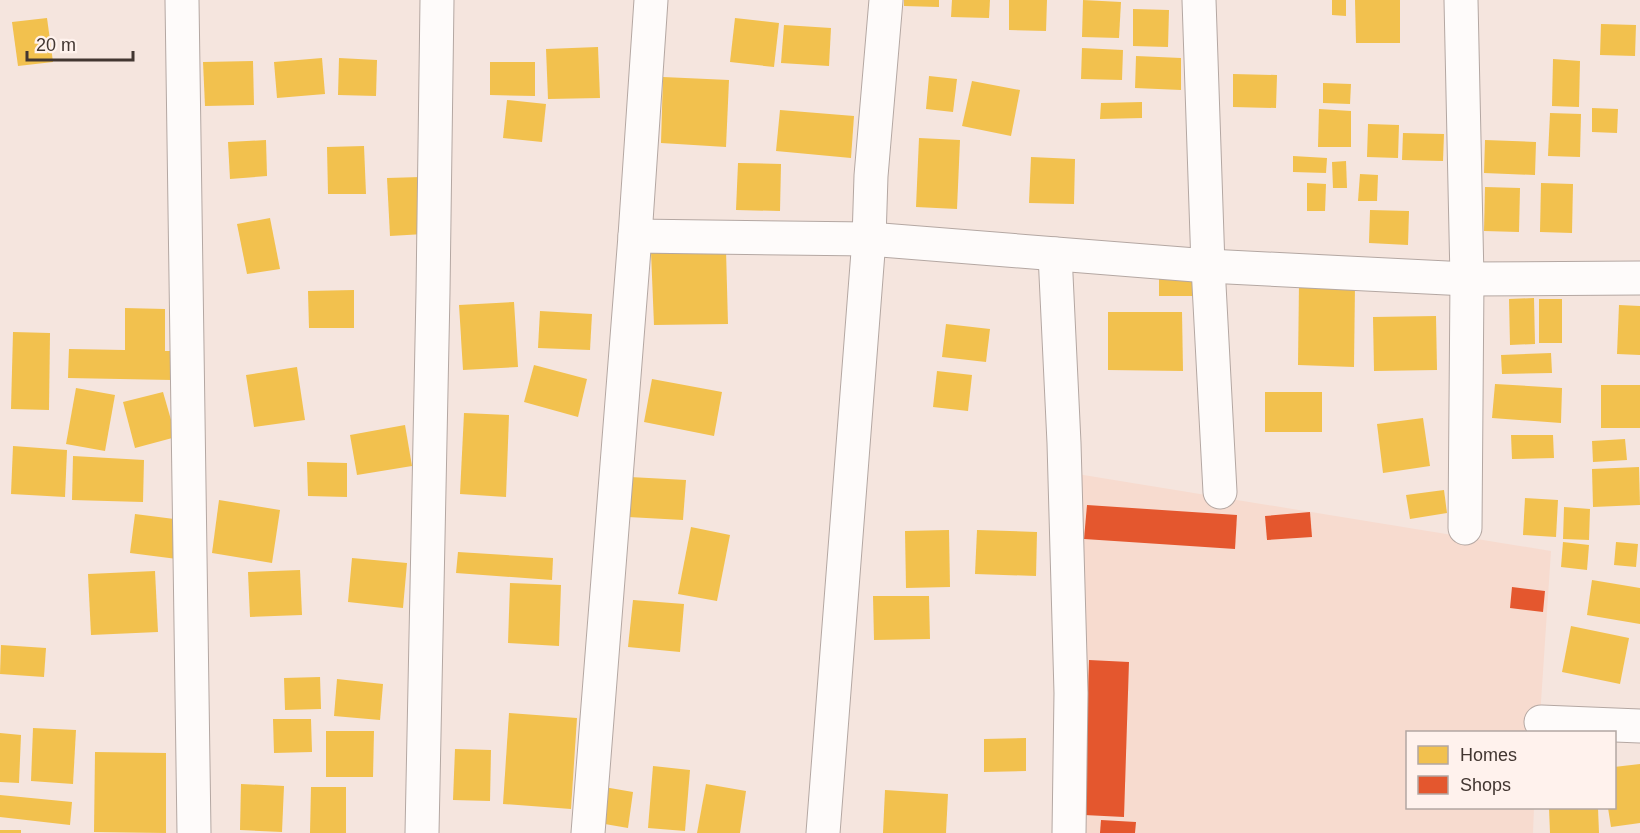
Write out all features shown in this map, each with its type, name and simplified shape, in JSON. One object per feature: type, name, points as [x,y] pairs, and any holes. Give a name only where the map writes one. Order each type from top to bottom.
[{"type":"street","points":[[182,0],[194,833]]},
{"type":"street","points":[[422,833],[437,0]]},
{"type":"street","points":[[588,833],[635,237],[651,0]]},
{"type":"street","points":[[823,833],[886,0]]},
{"type":"street","points":[[1199,0],[1208,266],[1220,492]]},
{"type":"street","points":[[1461,0],[1467,279],[1465,528]]},
{"type":"street","points":[[635,237],[869,239],[1208,266],[1467,279],[1640,278]]},
{"type":"street","points":[[1055,254],[1064,443],[1071,693],[1069,833]]},
{"type":"street","points":[[1541,722],[1640,726]]},
{"type":"shaded area","points":[[1065,472],[1551,551],[1539,731],[1406,731],[1406,809],[1534,809],[1533,833],[1057,833]]},
{"type":"building: Homes","points":[[904,0],[939,0],[939,7],[904,6]]},
{"type":"building: Homes","points":[[952,0],[990,0],[989,18],[951,17]]},
{"type":"building: Homes","points":[[1009,0],[1047,0],[1046,31],[1009,30]]},
{"type":"building: Homes","points":[[1083,0],[1121,2],[1119,38],[1082,37]]},
{"type":"building: Homes","points":[[1332,0],[1346,0],[1346,16],[1332,15]]},
{"type":"building: Homes","points":[[1355,0],[1400,0],[1400,43],[1356,43]]},
{"type":"building: Homes","points":[[1133,9],[1169,10],[1168,47],[1133,46]]},
{"type":"building: Homes","points":[[47,18],[53,62],[18,66],[12,22]]},
{"type":"building: Homes","points":[[735,18],[779,23],[774,67],[730,62]]},
{"type":"building: Homes","points":[[1601,24],[1636,25],[1635,56],[1600,55]]},
{"type":"building: Homes","points":[[784,25],[831,28],[829,66],[781,63]]},
{"type":"building: Homes","points":[[598,47],[600,98],[548,99],[546,49]]},
{"type":"building: Homes","points":[[1082,48],[1123,50],[1122,80],[1081,79]]},
{"type":"building: Homes","points":[[1136,56],[1181,58],[1181,90],[1135,88]]},
{"type":"building: Homes","points":[[322,58],[325,94],[277,98],[274,62]]},
{"type":"building: Homes","points":[[339,58],[377,60],[376,96],[338,95]]},
{"type":"building: Homes","points":[[1553,59],[1580,61],[1579,107],[1552,106]]},
{"type":"building: Homes","points":[[253,61],[254,105],[205,106],[203,62]]},
{"type":"building: Homes","points":[[490,62],[535,62],[535,96],[490,95]]},
{"type":"building: Homes","points":[[1233,74],[1277,75],[1276,108],[1233,107]]},
{"type":"building: Homes","points":[[929,76],[957,79],[953,112],[926,109]]},
{"type":"building: Homes","points":[[663,77],[729,80],[726,147],[661,143]]},
{"type":"building: Homes","points":[[972,81],[1020,90],[1011,136],[962,126]]},
{"type":"building: Homes","points":[[1323,83],[1351,84],[1350,104],[1323,103]]},
{"type":"building: Homes","points":[[507,100],[546,104],[542,142],[503,138]]},
{"type":"building: Homes","points":[[1142,102],[1142,118],[1100,119],[1101,103]]},
{"type":"building: Homes","points":[[1592,108],[1618,109],[1617,133],[1592,132]]},
{"type":"building: Homes","points":[[1319,109],[1351,111],[1351,147],[1318,147]]},
{"type":"building: Homes","points":[[780,110],[854,116],[851,158],[776,151]]},
{"type":"building: Homes","points":[[1550,113],[1581,114],[1580,157],[1548,156]]},
{"type":"building: Homes","points":[[1368,124],[1399,125],[1398,158],[1367,157]]},
{"type":"building: Homes","points":[[1403,133],[1444,134],[1443,161],[1402,160]]},
{"type":"building: Homes","points":[[919,138],[960,140],[957,209],[916,207]]},
{"type":"building: Homes","points":[[266,140],[267,176],[230,179],[228,142]]},
{"type":"building: Homes","points":[[1485,140],[1536,142],[1535,175],[1484,173]]},
{"type":"building: Homes","points":[[364,146],[366,194],[328,194],[327,147]]},
{"type":"building: Homes","points":[[1293,156],[1327,158],[1326,173],[1293,172]]},
{"type":"building: Homes","points":[[1031,157],[1075,159],[1074,204],[1029,203]]},
{"type":"building: Homes","points":[[1346,161],[1347,188],[1333,188],[1332,162]]},
{"type":"building: Homes","points":[[738,163],[781,164],[780,211],[736,210]]},
{"type":"building: Homes","points":[[1360,174],[1378,175],[1377,201],[1358,201]]},
{"type":"building: Homes","points":[[421,177],[424,234],[390,236],[387,178]]},
{"type":"building: Homes","points":[[1307,183],[1326,184],[1325,211],[1307,211]]},
{"type":"building: Homes","points":[[1541,183],[1573,184],[1572,233],[1540,232]]},
{"type":"building: Homes","points":[[1485,187],[1520,188],[1519,232],[1484,231]]},
{"type":"building: Homes","points":[[1370,210],[1409,211],[1408,245],[1369,243]]},
{"type":"building: Homes","points":[[270,218],[280,269],[247,274],[237,224]]},
{"type":"building: Homes","points":[[726,250],[728,324],[654,325],[651,252]]},
{"type":"building: Homes","points":[[1159,273],[1197,273],[1197,296],[1159,296]]},
{"type":"building: Homes","points":[[1299,283],[1355,284],[1354,367],[1298,365]]},
{"type":"building: Homes","points":[[354,290],[354,328],[309,328],[308,291]]},
{"type":"building: Homes","points":[[1534,298],[1535,344],[1510,345],[1509,299]]},
{"type":"building: Homes","points":[[1539,299],[1562,299],[1562,343],[1539,343]]},
{"type":"building: Homes","points":[[514,302],[518,367],[463,370],[459,305]]},
{"type":"building: Homes","points":[[1619,305],[1640,306],[1640,355],[1617,354]]},
{"type":"building: Homes","points":[[125,308],[165,309],[165,351],[172,351],[172,380],[68,378],[69,349],[125,350]]},
{"type":"building: Homes","points":[[540,311],[592,314],[590,350],[538,348]]},
{"type":"building: Homes","points":[[1108,312],[1182,312],[1183,371],[1108,370]]},
{"type":"building: Homes","points":[[1436,316],[1437,370],[1374,371],[1373,317]]},
{"type":"building: Homes","points":[[946,324],[990,329],[986,362],[942,357]]},
{"type":"building: Homes","points":[[13,332],[50,333],[49,410],[11,409]]},
{"type":"building: Homes","points":[[1551,353],[1552,373],[1502,374],[1501,355]]},
{"type":"building: Homes","points":[[534,365],[587,379],[578,417],[524,402]]},
{"type":"building: Homes","points":[[297,367],[305,420],[254,427],[246,375]]},
{"type":"building: Homes","points":[[937,371],[972,375],[968,411],[933,407]]},
{"type":"building: Homes","points":[[652,379],[722,392],[714,436],[644,422]]},
{"type":"building: Homes","points":[[1495,384],[1562,388],[1561,423],[1492,418]]},
{"type":"building: Homes","points":[[1601,385],[1640,385],[1640,428],[1601,428]]},
{"type":"building: Homes","points":[[76,388],[115,395],[105,451],[66,444]]},
{"type":"building: Homes","points":[[163,392],[176,437],[135,448],[123,402]]},
{"type":"building: Homes","points":[[1265,392],[1322,392],[1322,432],[1265,432]]},
{"type":"building: Homes","points":[[464,413],[509,415],[506,497],[460,494]]},
{"type":"building: Homes","points":[[1423,418],[1430,466],[1383,473],[1377,424]]},
{"type":"building: Homes","points":[[405,425],[412,466],[357,475],[350,435]]},
{"type":"building: Homes","points":[[1511,435],[1553,435],[1554,458],[1512,459]]},
{"type":"building: Homes","points":[[1625,439],[1627,460],[1593,462],[1592,441]]},
{"type":"building: Homes","points":[[13,446],[67,450],[65,497],[11,494]]},
{"type":"building: Homes","points":[[73,456],[144,460],[143,502],[72,500]]},
{"type":"building: Homes","points":[[307,462],[347,463],[347,497],[308,496]]},
{"type":"building: Homes","points":[[1639,467],[1640,505],[1593,507],[1592,469]]},
{"type":"building: Homes","points":[[630,477],[686,480],[683,520],[628,517]]},
{"type":"building: Homes","points":[[1444,490],[1447,513],[1410,519],[1406,495]]},
{"type":"building: Homes","points":[[1525,498],[1558,500],[1556,537],[1523,535]]},
{"type":"building: Homes","points":[[219,500],[280,510],[272,563],[212,553]]},
{"type":"building: Homes","points":[[1564,507],[1590,509],[1589,540],[1563,539]]},
{"type":"building: Homes","points":[[135,514],[182,520],[177,559],[130,553]]},
{"type":"building: Homes","points":[[691,527],[730,535],[717,601],[678,594]]},
{"type":"building: Homes","points":[[949,530],[950,587],[906,588],[905,531]]},
{"type":"building: Homes","points":[[977,530],[1037,532],[1036,576],[975,574]]},
{"type":"building: Homes","points":[[1563,542],[1589,545],[1587,570],[1561,567]]},
{"type":"building: Homes","points":[[1616,542],[1638,544],[1636,567],[1614,565]]},
{"type":"building: Homes","points":[[458,552],[553,558],[552,580],[456,573]]},
{"type":"building: Homes","points":[[352,558],[407,563],[403,608],[348,602]]},
{"type":"building: Homes","points":[[300,570],[302,615],[250,617],[248,572]]},
{"type":"building: Homes","points":[[155,571],[158,632],[91,635],[88,574]]},
{"type":"building: Homes","points":[[1592,580],[1640,588],[1640,624],[1587,615]]},
{"type":"building: Homes","points":[[510,583],[561,585],[559,646],[508,643]]},
{"type":"building: Homes","points":[[873,596],[929,596],[930,639],[874,640]]},
{"type":"building: Homes","points":[[633,600],[684,604],[680,652],[628,647]]},
{"type":"building: Homes","points":[[1571,626],[1629,638],[1620,684],[1562,672]]},
{"type":"building: Homes","points":[[1,645],[46,648],[44,677],[0,674]]},
{"type":"building: Homes","points":[[320,677],[321,709],[285,710],[284,678]]},
{"type":"building: Homes","points":[[337,679],[383,684],[380,720],[334,716]]},
{"type":"building: Homes","points":[[509,713],[577,718],[571,809],[503,804]]},
{"type":"building: Homes","points":[[273,719],[311,719],[312,752],[274,753]]},
{"type":"building: Homes","points":[[33,728],[76,730],[73,784],[31,781]]},
{"type":"building: Homes","points":[[326,731],[374,731],[373,777],[326,777]]},
{"type":"building: Homes","points":[[0,733],[21,735],[19,783],[0,782]]},
{"type":"building: Homes","points":[[1026,738],[1026,771],[984,772],[984,739]]},
{"type":"building: Homes","points":[[455,749],[491,750],[490,801],[453,800]]},
{"type":"building: Homes","points":[[95,752],[166,753],[166,833],[94,832]]},
{"type":"building: Homes","points":[[1640,764],[1640,823],[1611,827],[1608,809],[1616,809],[1616,767]]},
{"type":"building: Homes","points":[[653,766],[690,770],[685,831],[648,828]]},
{"type":"building: Homes","points":[[241,784],[284,786],[282,832],[240,830]]},
{"type":"building: Homes","points":[[706,784],[746,791],[740,833],[697,833]]},
{"type":"building: Homes","points":[[311,787],[346,787],[346,833],[310,833]]},
{"type":"building: Homes","points":[[604,787],[633,792],[628,828],[599,823]]},
{"type":"building: Homes","points":[[885,790],[948,794],[946,833],[883,833]]},
{"type":"building: Homes","points":[[0,795],[72,802],[70,825],[0,817]]},
{"type":"building: Homes","points":[[1549,809],[1598,809],[1599,833],[1550,833]]},
{"type":"building: Homes","points":[[0,830],[21,830],[21,833],[0,833]]},
{"type":"building: Shops","points":[[1087,505],[1237,515],[1235,549],[1084,539]]},
{"type":"building: Shops","points":[[1310,512],[1312,537],[1267,540],[1265,516]]},
{"type":"building: Shops","points":[[1512,587],[1545,591],[1543,612],[1510,608]]},
{"type":"building: Shops","points":[[1089,660],[1129,662],[1124,817],[1084,815]]},
{"type":"building: Shops","points":[[1101,820],[1136,822],[1135,833],[1100,833]]}]
